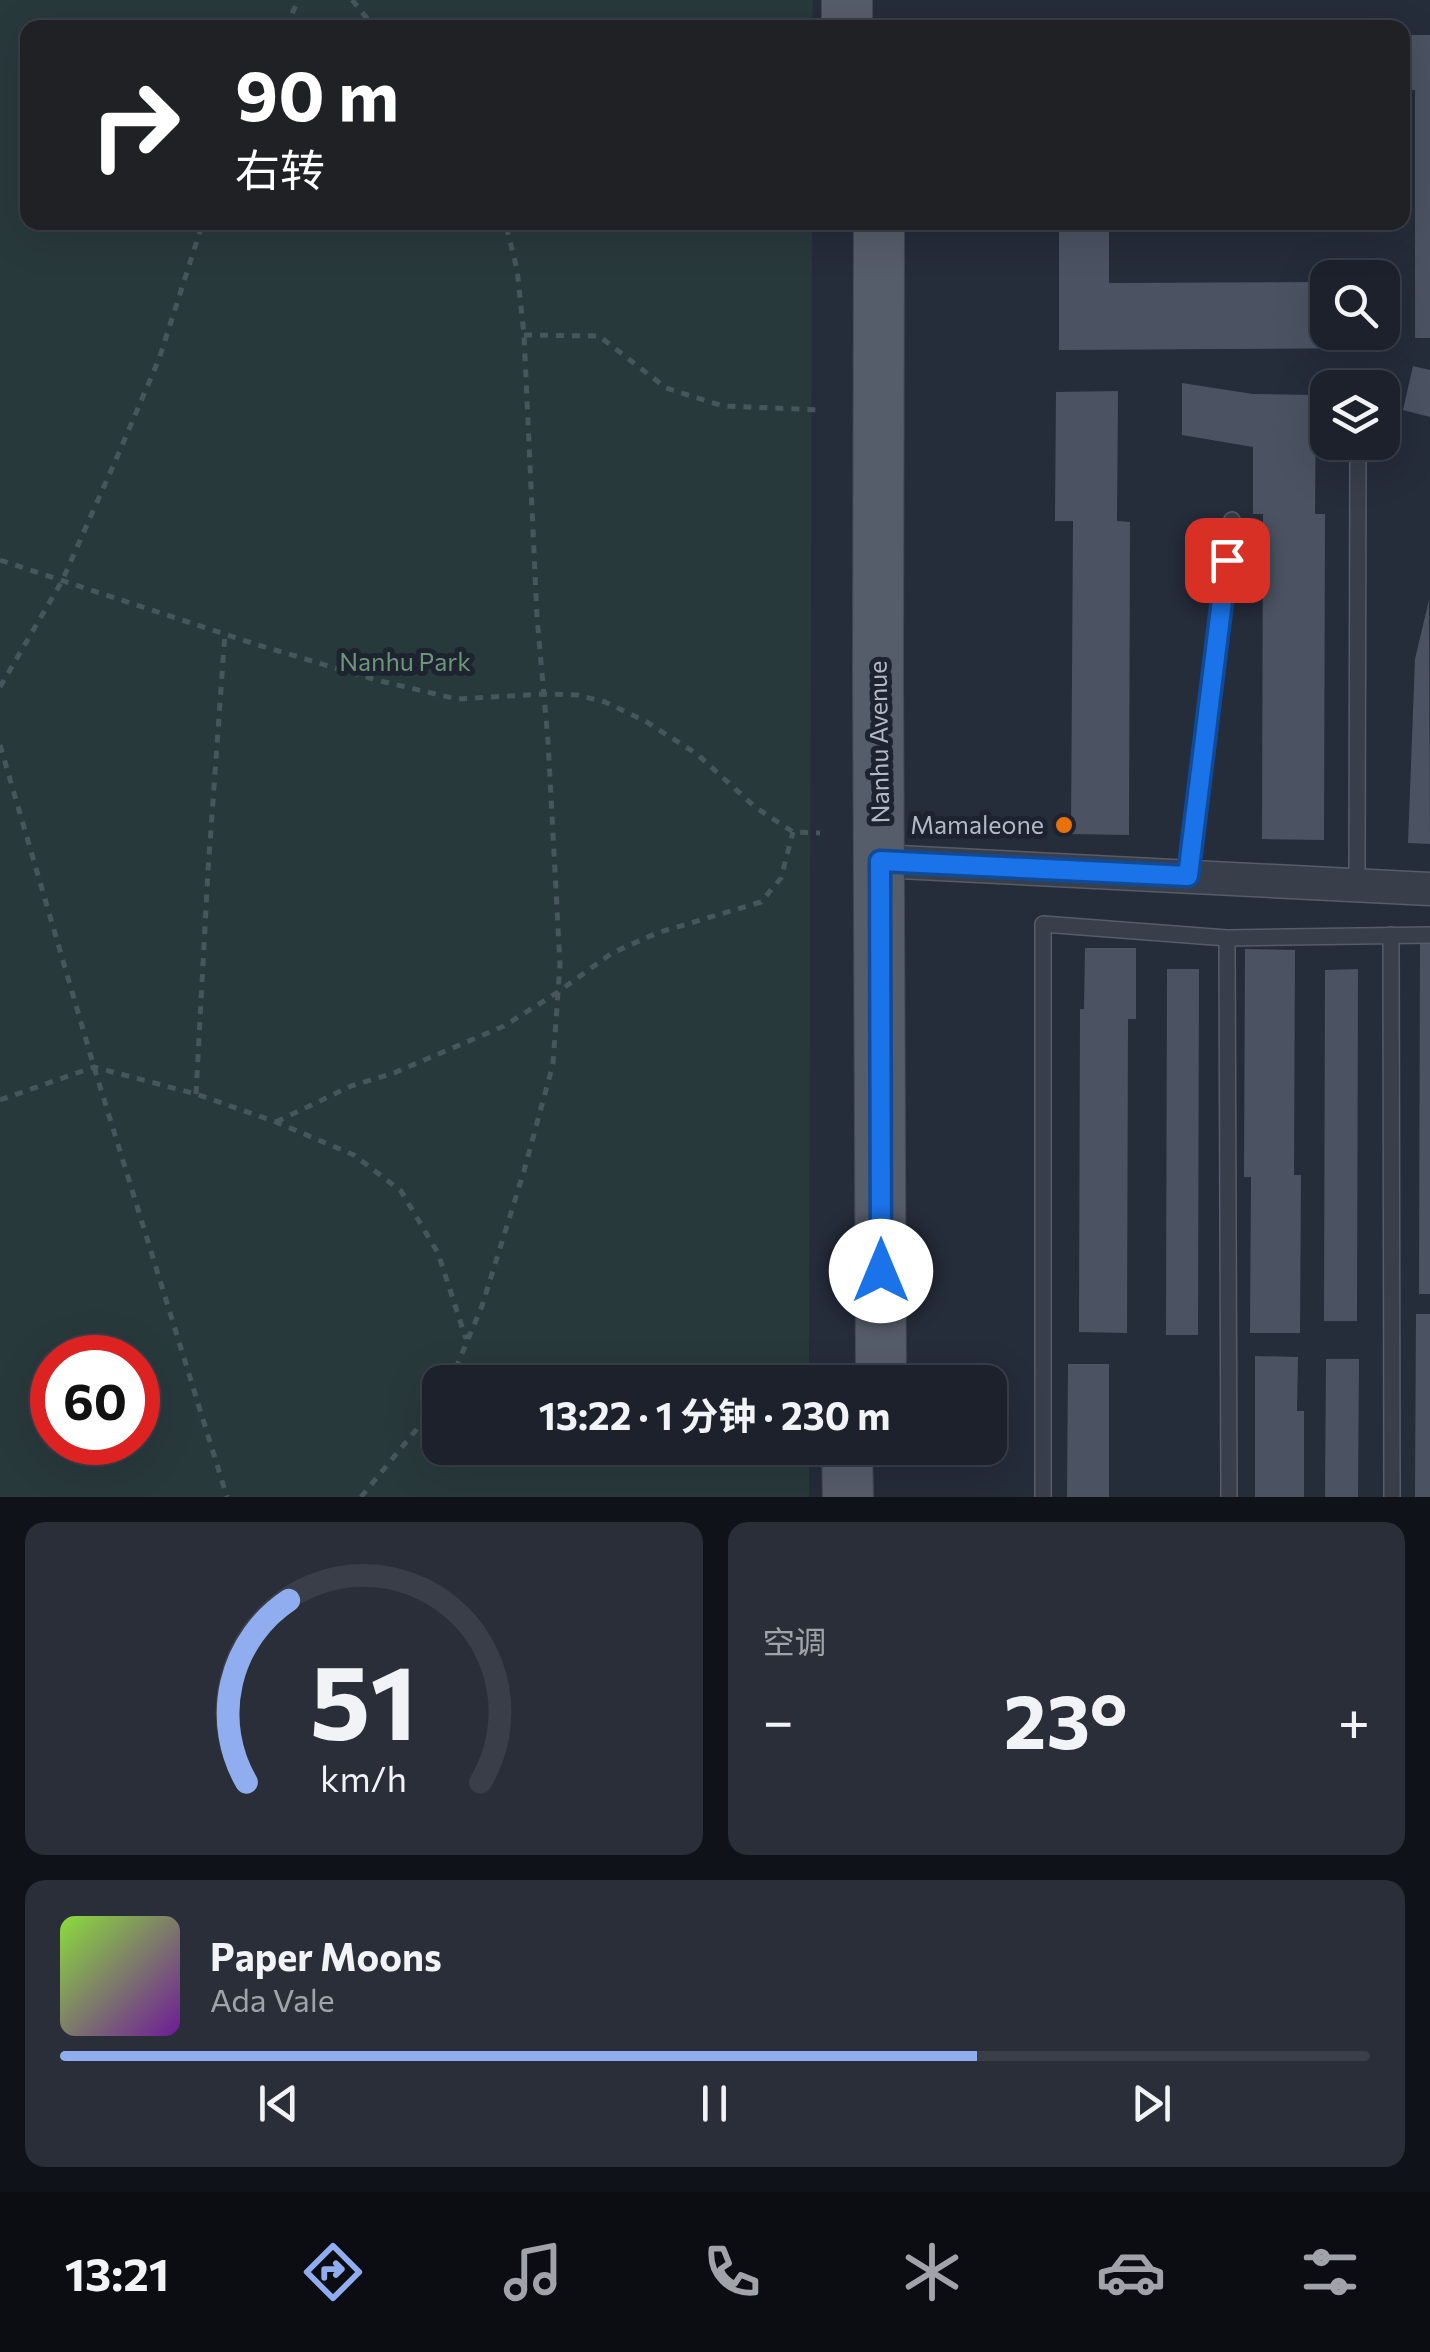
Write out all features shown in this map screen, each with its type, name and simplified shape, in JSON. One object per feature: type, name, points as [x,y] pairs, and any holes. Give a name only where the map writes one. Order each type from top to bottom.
[{"type":"main road","name":"Nanhu Avenue","points":[[846,230],[847,1365]]},
{"type":"main road","name":"Nanhu Avenue","points":[[879,230],[881,1365]]},
{"type":"main road","points":[[848,1465],[848,1497]]},
{"type":"main road","points":[[882,1465],[882,1497]]},
{"type":"street","points":[[880,861],[1430,889]]},
{"type":"lane","points":[[1357,885],[1358,460]]},
{"type":"lane","points":[[1188,876],[1232,520]]},
{"type":"lane","points":[[1043,1497],[1043,924],[1227,938],[1430,936]]},
{"type":"lane","points":[[1391,935],[1392,1497]]},
{"type":"lane","points":[[1227,938],[1229,1497]]},
{"type":"path","points":[[352,0],[368,20]]},
{"type":"path","points":[[0,687],[62,581],[159,359],[200,230]]},
{"type":"path","points":[[456,1365],[482,1306],[553,1064],[560,964],[524,335],[507,230]]},
{"type":"path","points":[[524,335],[600,336],[666,388],[722,406],[822,410]]},
{"type":"path","points":[[0,560],[376,680],[457,699],[544,694],[577,695],[605,702],[697,754],[755,807],[792,832],[820,833]]},
{"type":"path","points":[[196,1094],[225,633]]},
{"type":"path","points":[[0,745],[94,1067],[227,1497]]},
{"type":"path","points":[[276,1122],[351,1086],[394,1073],[504,1026],[612,954],[657,932],[761,902],[781,878],[792,832]]},
{"type":"path","points":[[0,1100],[94,1067],[196,1094],[354,1155],[401,1191],[438,1253],[467,1342]]},
{"type":"path","points":[[361,1497],[422,1423]]},
{"type":"green space","name":"Nanhu Park","points":[[0,0],[813,0],[812,20],[20,20],[20,230],[812,230],[809,1365],[422,1365],[422,1465],[809,1465],[809,1497],[0,1497]]},
{"type":"building","points":[[1410,35],[1430,35],[1430,338],[1415,338],[1415,90],[1410,90]]},
{"type":"building","points":[[1059,230],[1109,230],[1109,283],[1310,282],[1310,348],[1059,350]]},
{"type":"building","points":[[1413,366],[1430,370],[1430,417],[1403,410]]},
{"type":"building","points":[[1182,383],[1253,394],[1310,395],[1315,514],[1325,514],[1324,840],[1262,839],[1263,514],[1253,514],[1253,447],[1182,435]]},
{"type":"building","points":[[1118,391],[1117,521],[1130,522],[1129,835],[1071,834],[1073,521],[1055,521],[1056,392]]},
{"type":"building","points":[[1429,600],[1430,844],[1408,843],[1415,659]]},
{"type":"building","points":[[1420,944],[1430,944],[1430,1294],[1419,1294]]},
{"type":"building","points":[[1085,948],[1136,948],[1136,1019],[1128,1019],[1127,1333],[1079,1332],[1080,1009],[1084,1009]]},
{"type":"building","points":[[1245,949],[1295,950],[1294,1175],[1301,1175],[1300,1333],[1250,1333],[1251,1177],[1244,1177]]},
{"type":"building","points":[[1167,969],[1199,969],[1198,1335],[1166,1335]]},
{"type":"building","points":[[1358,969],[1357,1321],[1324,1321],[1325,970]]},
{"type":"building","points":[[1416,1314],[1430,1314],[1430,1497],[1415,1497]]},
{"type":"building","points":[[1255,1356],[1298,1357],[1297,1411],[1304,1411],[1304,1497],[1255,1497]]},
{"type":"building","points":[[1326,1359],[1359,1359],[1358,1497],[1325,1497]]},
{"type":"building","points":[[1068,1364],[1109,1364],[1109,1497],[1067,1497]]},
{"type":"place","name":"Mamaleone","points":[[1064,825]]},
{"type":"route","points":[[881,1271],[880,861],[1188,876],[1227,560]]}]
